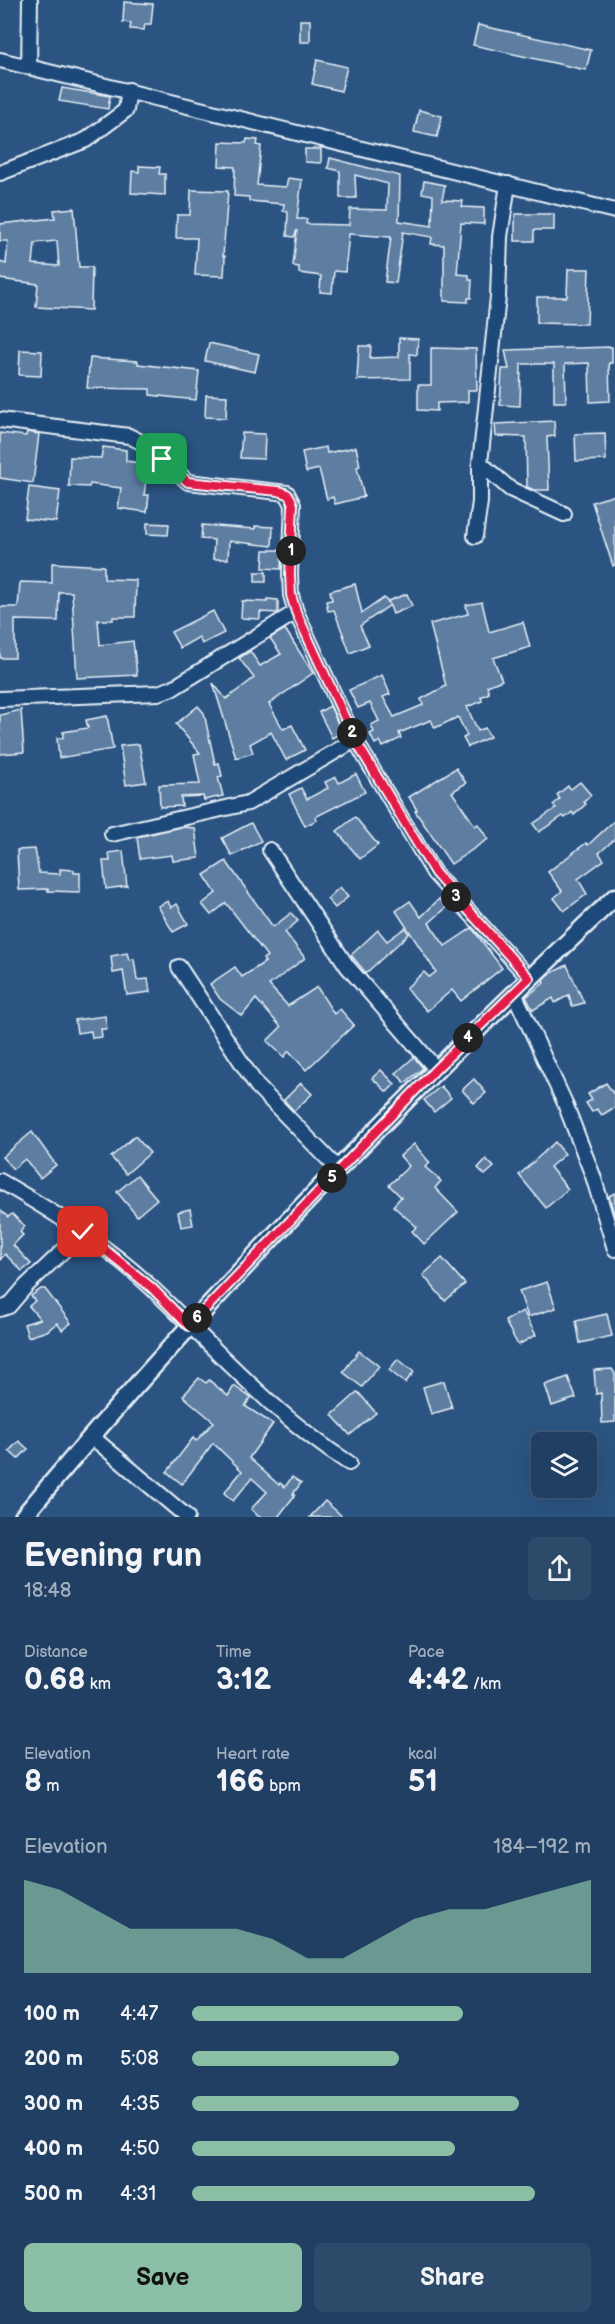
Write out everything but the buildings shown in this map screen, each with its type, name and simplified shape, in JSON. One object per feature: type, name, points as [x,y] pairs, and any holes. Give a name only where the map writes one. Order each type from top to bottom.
[{"type":"street","points":[[29,67],[30,0]]},
{"type":"street","points":[[0,60],[615,211]]},
{"type":"street","points":[[0,173],[86,140],[126,110],[129,90]]},
{"type":"street","points":[[475,536],[480,502],[480,463],[498,297],[500,237],[508,184]]},
{"type":"street","points":[[0,420],[129,436],[149,446],[188,482],[287,492],[293,505],[291,595],[296,612],[355,740],[435,873],[529,978]]},
{"type":"street","points":[[480,463],[510,489],[564,514]]},
{"type":"street","points":[[0,699],[158,693],[173,688],[296,612]]},
{"type":"street","points":[[112,834],[248,803],[355,740]]},
{"type":"street","points":[[270,850],[347,966],[436,1069]]},
{"type":"street","points":[[24,1517],[91,1436],[189,1326],[436,1069],[615,897]]},
{"type":"street","points":[[179,967],[257,1086],[339,1170]]},
{"type":"street","points":[[514,993],[564,1101],[612,1229],[615,1249]]},
{"type":"street","points":[[0,1181],[83,1232],[152,1288],[189,1326],[314,1441],[348,1463]]},
{"type":"street","points":[[0,1309],[9,1306],[26,1286],[83,1232]]},
{"type":"street","points":[[91,1436],[187,1517]]},
{"type":"route","points":[[83,1232],[152,1288],[189,1326],[436,1069],[529,978],[435,873],[355,740],[296,612],[291,595],[293,505],[290,496],[287,492],[188,482],[162,459]]}]
